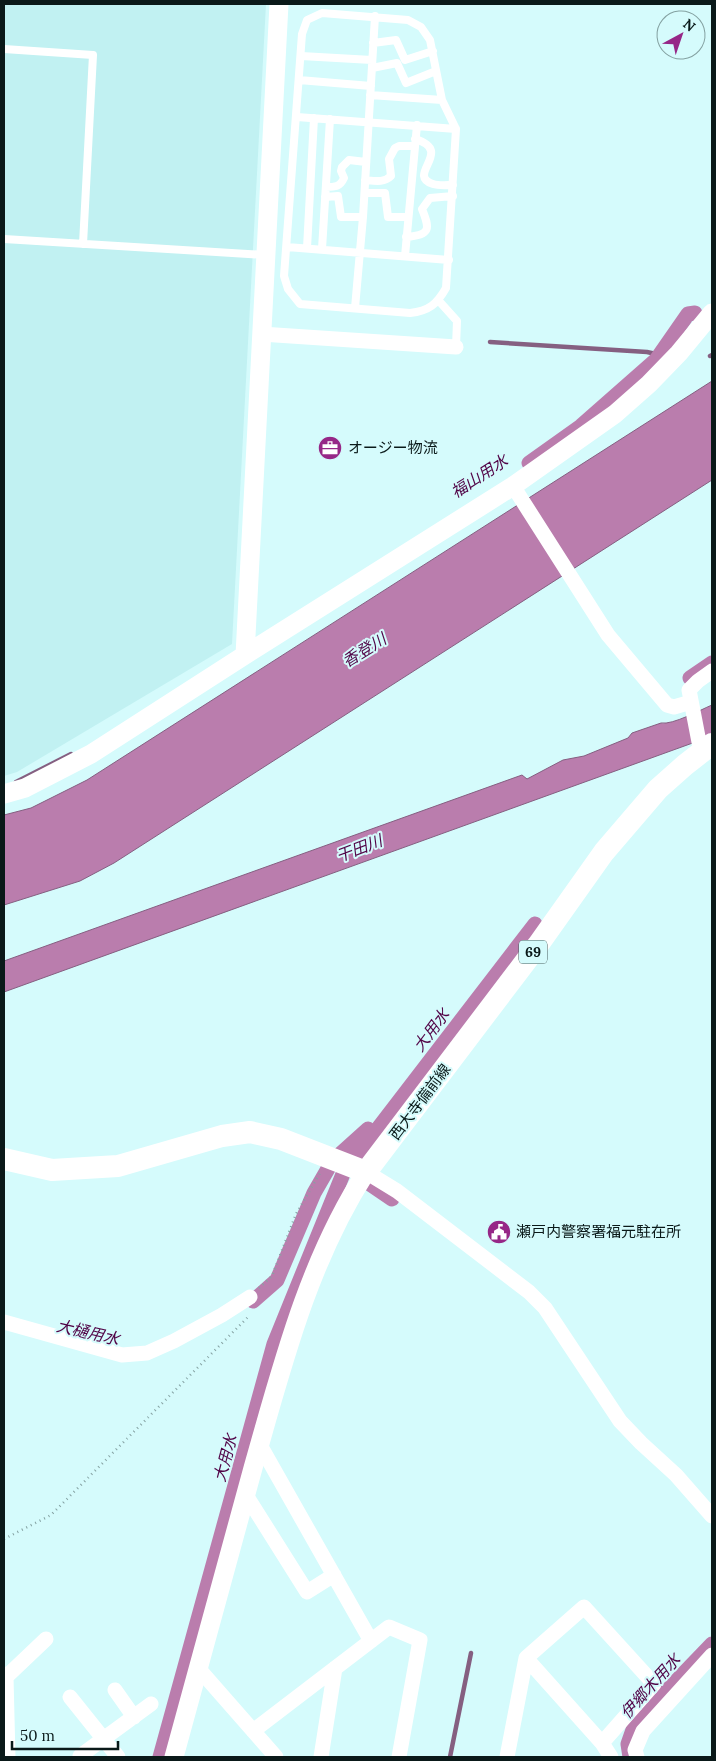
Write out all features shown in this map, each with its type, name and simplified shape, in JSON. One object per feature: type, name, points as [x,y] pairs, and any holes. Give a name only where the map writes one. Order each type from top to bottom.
[{"type":"main road","name":"西大寺備前線","points":[[366,1172],[538,945],[604,852],[658,789],[705,746]]},
{"type":"main road","points":[[4,1159],[52,1170],[118,1166],[222,1136],[250,1132],[281,1139],[366,1172]]},
{"type":"street","points":[[245,655],[279,4]]},
{"type":"street","points":[[4,794],[25,788],[91,754],[245,655],[516,490],[615,414],[650,384],[712,313]]},
{"type":"street","points":[[262,334],[456,347]]},
{"type":"street","points":[[516,490],[608,635],[668,705],[674,707],[692,705]]},
{"type":"street","points":[[705,746],[689,690],[698,680],[712,670]]},
{"type":"street","points":[[174,1757],[294,1327],[333,1230],[366,1172],[398,1191],[529,1292],[545,1308],[620,1421],[676,1475],[712,1516]]},
{"type":"street","points":[[4,1322],[122,1355],[147,1353],[222,1315],[250,1297]]},
{"type":"street","points":[[260,1445],[371,1641]]},
{"type":"street","points":[[246,1495],[307,1592],[334,1575]]},
{"type":"street","points":[[507,1757],[526,1658],[584,1607],[654,1684],[602,1743]]},
{"type":"street","points":[[253,1731],[389,1627],[420,1640],[399,1757]]},
{"type":"street","points":[[8,1757],[5,1676],[46,1639]]},
{"type":"street","points":[[637,1757],[635,1750],[643,1731],[712,1655]]},
{"type":"street","points":[[526,1658],[602,1743],[611,1757]]},
{"type":"street","points":[[198,1668],[276,1757]]},
{"type":"street","points":[[321,1757],[335,1668]]},
{"type":"street","points":[[115,1690],[134,1716]]},
{"type":"street","points":[[70,1697],[118,1757]]},
{"type":"street","points":[[80,1756],[151,1704]]},
{"type":"lane","points":[[322,14],[375,16],[408,20],[421,27],[430,40],[433,51],[442,100],[456,128],[446,288],[439,301],[422,312],[410,313],[300,304],[288,289],[284,276],[302,34],[307,20],[322,14]]},
{"type":"lane","points":[[355,308],[365,193],[375,16]]},
{"type":"lane","points":[[373,43],[396,40],[405,60],[433,51]]},
{"type":"lane","points":[[4,50],[93,55],[83,244]]},
{"type":"lane","points":[[301,56],[372,64],[397,63],[406,83],[436,71]]},
{"type":"lane","points":[[299,80],[371,86]]},
{"type":"lane","points":[[370,95],[442,100]]},
{"type":"lane","points":[[297,118],[456,128]]},
{"type":"lane","points":[[307,248],[314,118]]},
{"type":"lane","points":[[322,249],[330,119]]},
{"type":"lane","points":[[405,256],[416,125]]},
{"type":"lane","points":[[365,180],[387,180],[391,176],[390,159],[394,148],[415,142],[425,142],[432,151],[432,156],[424,174],[425,178],[433,184],[453,186]]},
{"type":"lane","points":[[326,187],[337,187],[340,185],[344,178],[341,171],[342,167],[349,160],[366,162]]},
{"type":"lane","points":[[365,193],[384,193],[388,217],[408,217]]},
{"type":"lane","points":[[325,197],[338,196],[341,217],[363,217]]},
{"type":"lane","points":[[406,237],[419,236],[428,228],[428,223],[422,209],[427,200],[430,198],[452,196]]},
{"type":"lane","points":[[4,240],[266,255]]},
{"type":"lane","points":[[287,247],[448,260]]},
{"type":"lane","points":[[439,301],[457,320],[456,347]]},
{"type":"path","points":[[4,1539],[51,1515],[250,1316],[250,1297],[272,1276],[296,1214],[329,1158]]},
{"type":"shaded area","points":[[4,4],[266,4],[232,644],[17,772],[4,776]]},
{"type":"water","name":"香登川","points":[[712,381],[712,480],[114,863],[80,881],[4,905],[4,815],[31,808],[87,780]]},
{"type":"water","name":"干田川","points":[[712,705],[712,736],[4,992],[4,961],[522,775],[527,779],[563,760],[584,756],[628,738],[632,733],[661,723],[679,720]]},
{"type":"waterway","name":"福山用水","points":[[529,463],[581,426],[656,360],[688,314],[695,313]]},
{"type":"waterway","points":[[490,342],[647,352],[665,356]]},
{"type":"waterway","name":"大用水","points":[[690,678],[712,663]]},
{"type":"waterway","points":[[16,782],[71,754]]},
{"type":"waterway","name":"大用水","points":[[356,1157],[535,924]]},
{"type":"waterway","name":"大樋用水","points":[[338,1156],[368,1129]]},
{"type":"waterway","name":"大樋用水","points":[[253,1301],[277,1280],[314,1193],[329,1167]]},
{"type":"waterway","name":"大用水","points":[[160,1757],[274,1344],[343,1174]]},
{"type":"waterway","points":[[370,1184],[392,1199]]},
{"type":"waterway","name":"伊郷木用水","points":[[630,1757],[628,1744],[635,1724],[712,1644]]},
{"type":"waterway","points":[[450,1757],[471,1653]]},
{"type":"place","name":"オージー物流","points":[[330,448]]},
{"type":"place","name":"瀬戸内警察署福元駐在所","points":[[499,1232]]}]
